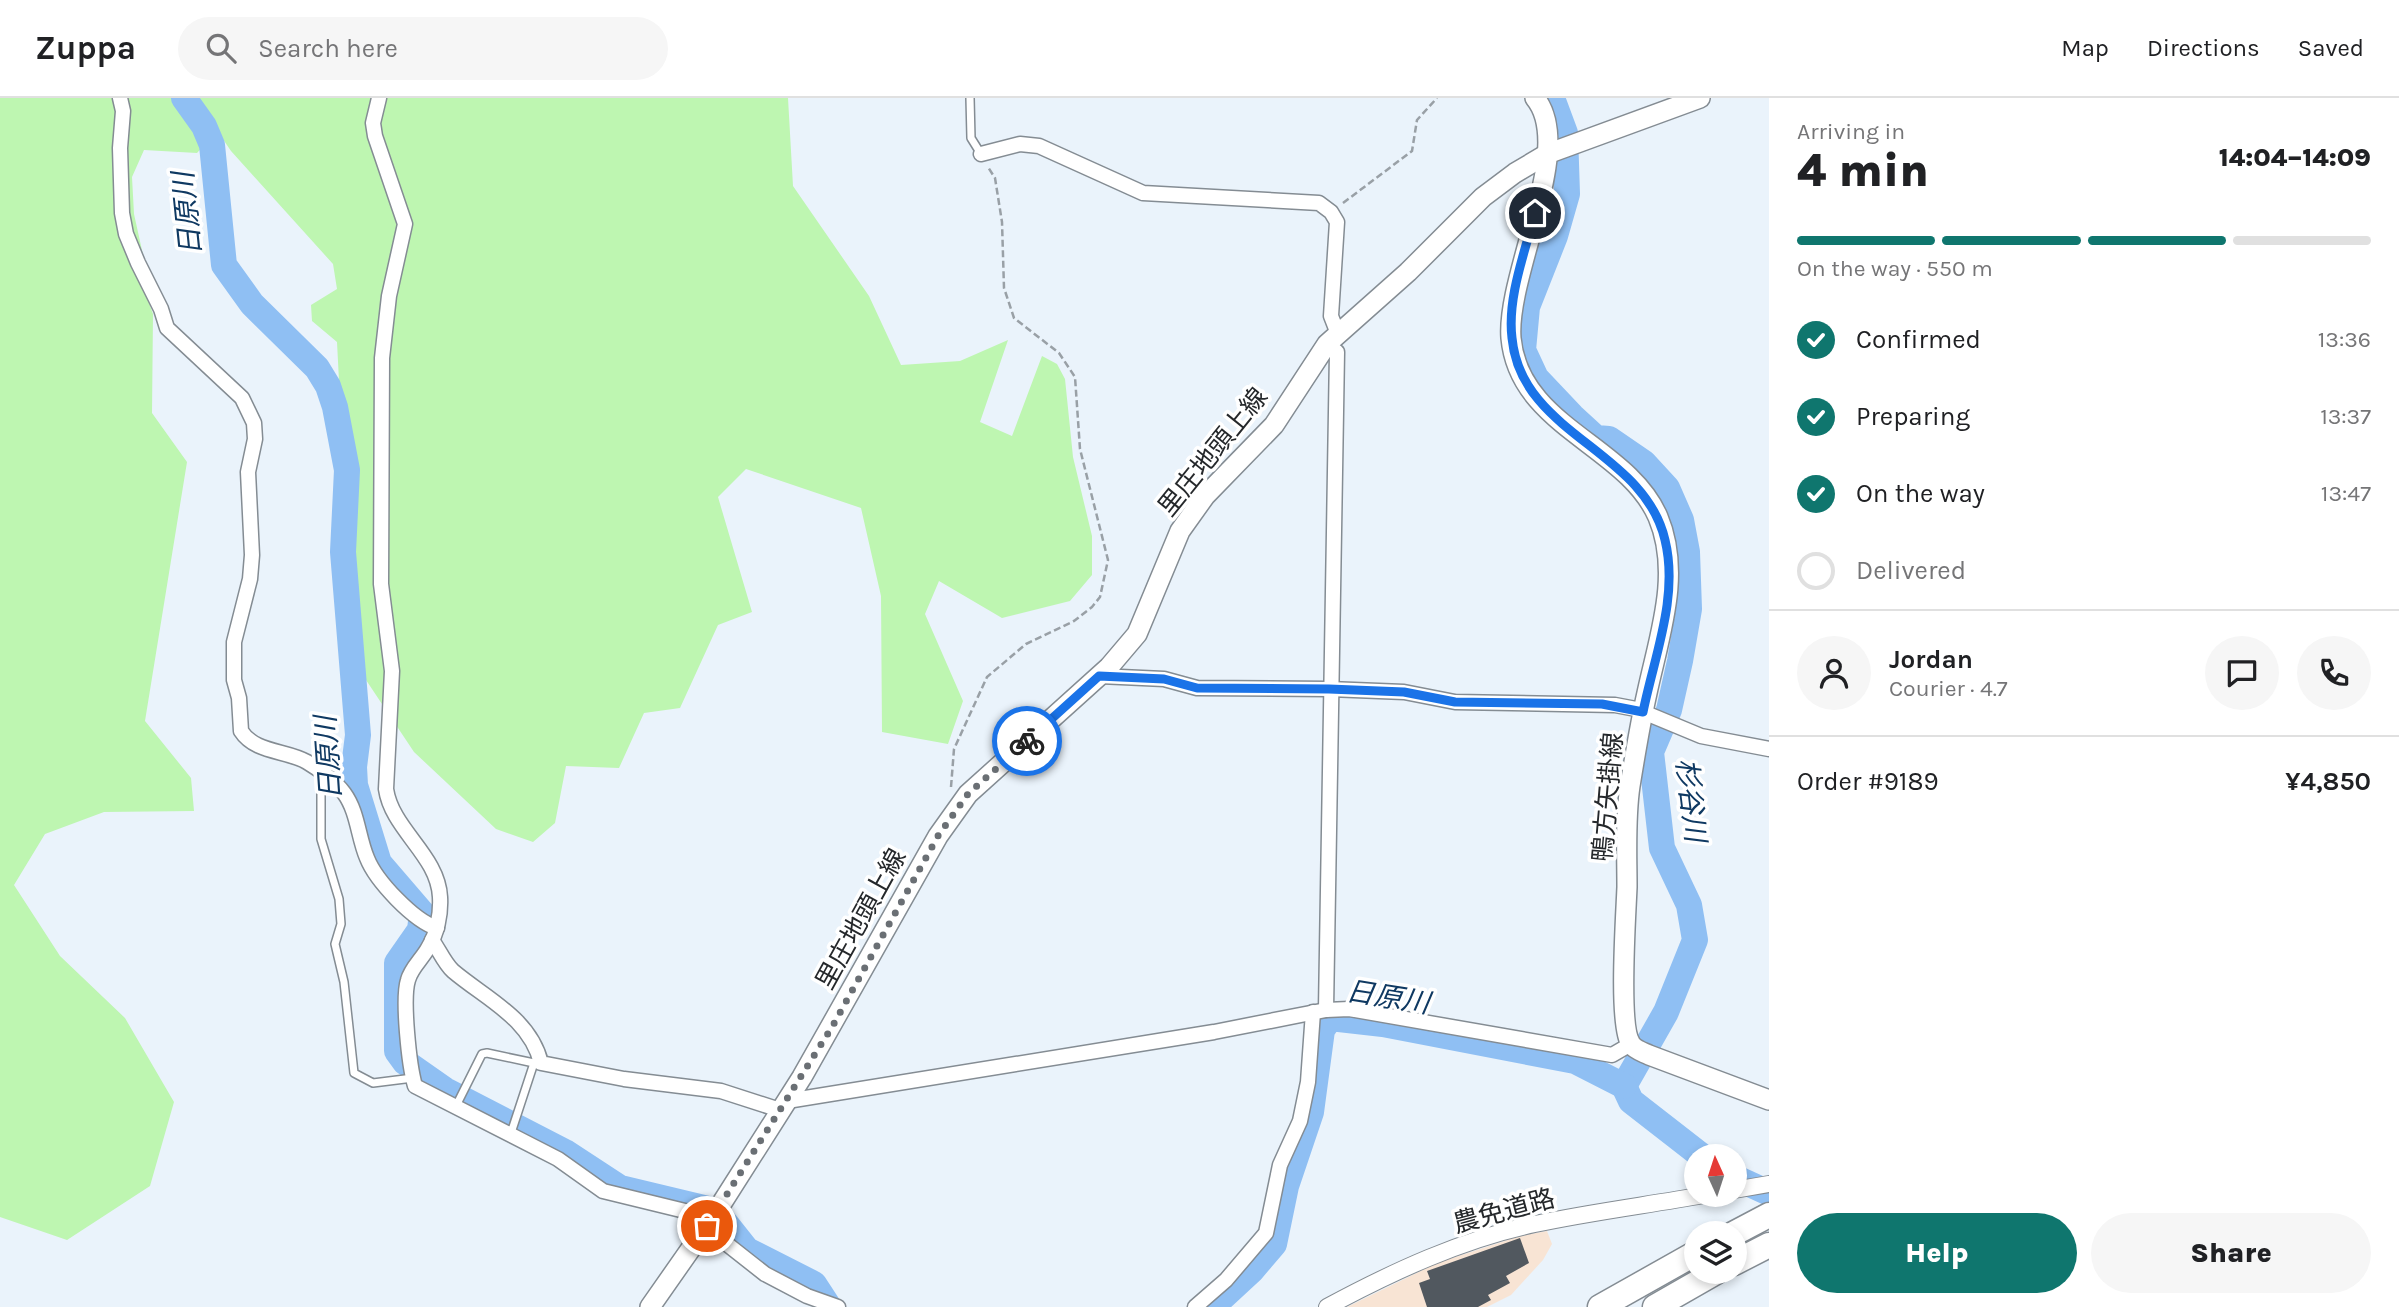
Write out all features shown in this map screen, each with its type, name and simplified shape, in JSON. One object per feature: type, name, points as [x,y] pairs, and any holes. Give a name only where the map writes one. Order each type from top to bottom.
[{"type":"highway","points":[[1747,1226],[1769,1215]]},
{"type":"highway","points":[[1747,1256],[1769,1245]]},
{"type":"highway","points":[[1600,1307],[1684,1260]]},
{"type":"highway","points":[[1655,1307],[1695,1284]]},
{"type":"main road","name":"鴨方矢掛線","points":[[1535,98],[1545,110],[1552,152],[1518,280],[1511,337],[1521,374],[1532,393],[1566,427],[1648,496],[1669,558],[1668,599],[1630,789],[1625,986],[1639,1050]]},
{"type":"main road","name":"里庄地頭上線","points":[[650,1307],[713,1217],[784,1106],[860,979],[912,878],[949,820],[968,794],[1099,676],[1137,634],[1180,531],[1205,496],[1274,425],[1333,339],[1408,272],[1483,197],[1552,152],[1700,98]]},
{"type":"main road","points":[[1639,1050],[1769,1100]]},
{"type":"street","points":[[120,98],[123,111],[120,148],[122,213],[126,234],[167,328],[242,398],[254,423],[255,439],[248,472],[252,555],[244,606],[234,642],[234,680],[239,698],[241,731],[250,742],[307,762],[343,791],[350,802],[374,872],[428,928],[451,970],[497,1002],[520,1024],[538,1048],[538,1063],[624,1079],[721,1091],[784,1106],[1214,1032],[1320,1011],[1349,1009],[1612,1055],[1639,1050]]},
{"type":"street","points":[[379,98],[373,123],[375,136],[405,224],[389,296],[382,358],[381,584],[392,671],[386,789],[388,800],[401,824],[438,876],[440,899],[407,981],[411,1069],[415,1086],[458,1100],[558,1158],[603,1191],[713,1217],[734,1252],[765,1274],[817,1300],[836,1306]]},
{"type":"street","points":[[981,155],[1020,144],[1039,146],[1143,193],[1307,200],[1320,203],[1331,212],[1337,222],[1331,316],[1337,352],[1320,1011],[1300,1121],[1280,1166],[1266,1233],[1226,1280],[1195,1307]]},
{"type":"street","points":[[1099,676],[1164,679],[1197,688],[1329,689],[1404,692],[1455,702],[1602,704],[1647,714],[1701,736],[1769,749]]},
{"type":"street","points":[[1747,1188],[1769,1184]]},
{"type":"street","name":"農免道路","points":[[1327,1307],[1402,1270],[1462,1246],[1522,1228],[1684,1199]]},
{"type":"lane","points":[[970,98],[971,138],[981,155]]},
{"type":"lane","points":[[321,774],[321,839],[339,898],[341,924],[335,944],[344,982],[354,1073],[373,1083],[411,1069]]},
{"type":"lane","points":[[458,1100],[482,1054],[538,1063],[512,1131]]},
{"type":"path","points":[[1331,212],[1412,151],[1417,120],[1437,98]]},
{"type":"path","points":[[949,820],[945,808],[953,781],[951,765],[954,749],[987,677],[1026,644],[1074,621],[1093,607],[1100,597],[1108,560],[1080,449],[1075,377],[1059,353],[1014,318],[1004,288],[1002,222],[995,178],[981,155]]},
{"type":"shaded area","points":[[1547,1231],[1552,1244],[1543,1260],[1511,1295],[1487,1307],[1347,1307],[1437,1263],[1520,1236]]},
{"type":"green space","points":[[0,98],[114,98],[117,109],[116,212],[153,314],[152,413],[187,462],[145,721],[191,778],[194,811],[104,812],[45,834],[14,885],[60,956],[125,1018],[174,1102],[150,1186],[67,1240],[0,1217]]},
{"type":"green space","points":[[126,98],[174,98],[204,145],[197,153],[144,150],[132,177],[134,214],[145,264],[131,223],[127,196],[126,152],[130,118]]},
{"type":"green space","points":[[195,98],[788,98],[793,186],[869,296],[901,365],[960,361],[1008,340],[980,422],[1012,436],[1042,356],[1057,364],[1065,379],[1073,457],[1092,536],[1092,575],[1070,601],[1002,618],[939,581],[925,614],[963,701],[948,744],[882,732],[881,596],[861,508],[746,469],[718,497],[752,612],[718,625],[680,708],[644,713],[619,768],[566,766],[555,823],[533,842],[496,829],[414,752],[364,677],[354,552],[356,455],[339,381],[337,342],[312,321],[311,305],[337,289],[333,264],[231,151]]},
{"type":"building","points":[[1520,1238],[1529,1263],[1506,1276],[1510,1283],[1488,1295],[1491,1300],[1478,1307],[1427,1307],[1419,1283],[1430,1279],[1427,1271]]},
{"type":"waterway","name":"日原川","points":[[184,98],[204,126],[212,145],[224,265],[252,304],[317,368],[328,386],[335,407],[347,470],[343,552],[358,735],[355,785],[379,863],[422,913],[420,930],[397,963],[397,1051],[405,1062],[445,1090],[565,1152],[620,1188],[716,1211],[747,1250],[814,1284],[829,1307]]},
{"type":"waterway","name":"杉谷川","points":[[1552,98],[1565,133],[1567,194],[1555,236],[1527,307],[1523,350],[1536,378],[1572,416],[1596,438],[1609,439],[1644,463],[1667,488],[1681,520],[1687,552],[1689,609],[1680,661],[1669,710],[1651,752],[1662,848],[1689,905],[1695,940],[1666,1012],[1624,1086]]},
{"type":"waterway","name":"日原川","points":[[1212,1307],[1251,1271],[1274,1244],[1286,1186],[1311,1112],[1322,1030],[1330,1018],[1383,1024],[1575,1061],[1624,1086]]},
{"type":"waterway","name":"杉谷川","points":[[1624,1086],[1631,1101],[1686,1144]]},
{"type":"waterway","name":"杉谷川","points":[[1747,1183],[1769,1193]]},
{"type":"way so far","points":[[707,1226],[832,1027],[860,979],[882,932],[938,836],[968,794],[1027,741]]},
{"type":"route","points":[[1027,741],[1099,676],[1164,679],[1197,688],[1404,692],[1455,702],[1602,704],[1643,712],[1668,599],[1669,558],[1665,538],[1648,496],[1549,412],[1532,393],[1521,374],[1511,337],[1513,311],[1535,213]]}]
